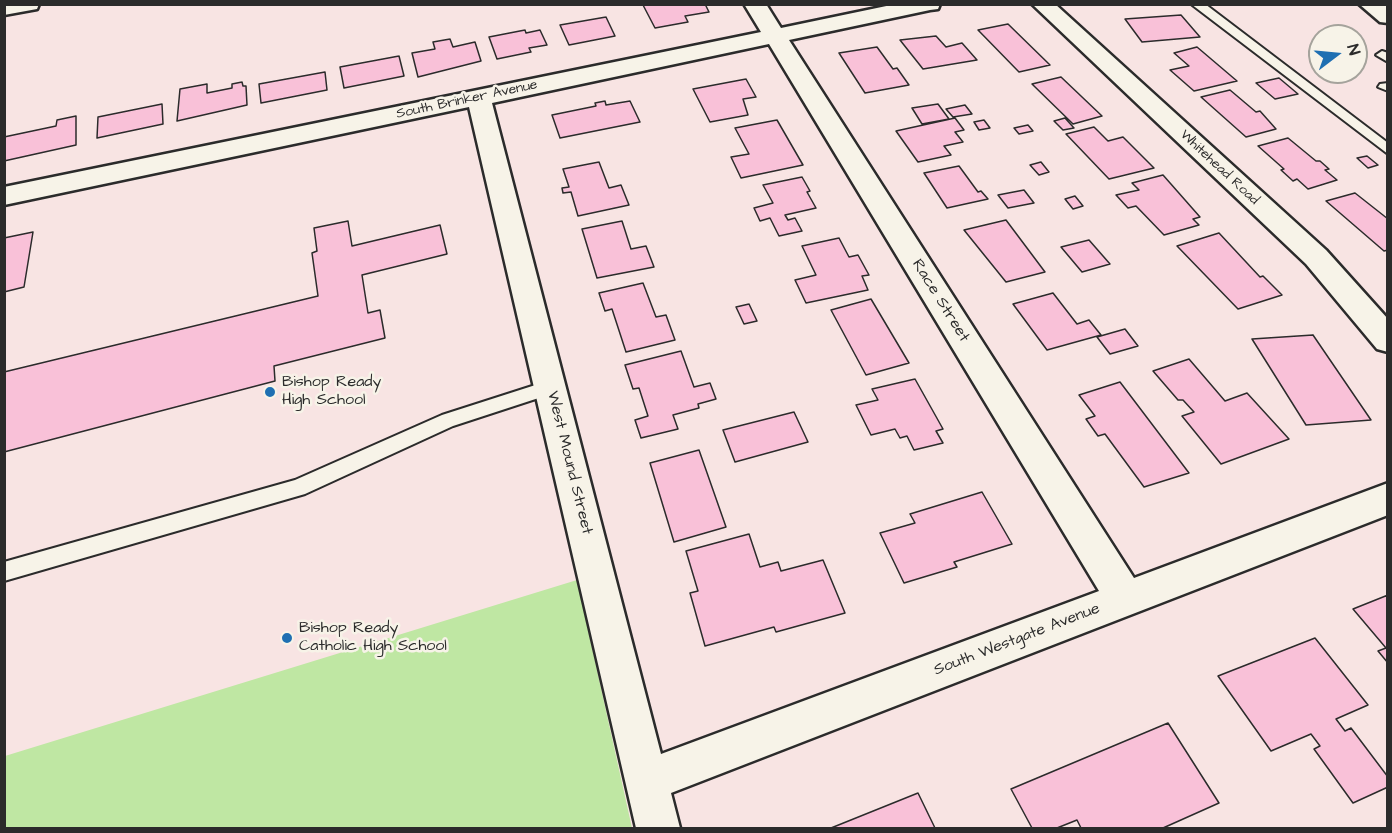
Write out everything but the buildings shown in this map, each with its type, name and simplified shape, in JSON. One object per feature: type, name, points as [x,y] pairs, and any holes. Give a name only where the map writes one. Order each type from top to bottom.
[{"type":"street","points":[[4,9],[29,4]]},
{"type":"street","name":"Race Street","points":[[755,4],[1125,598]]},
{"type":"street","name":"South Brinker Avenue","points":[[4,196],[930,4]]},
{"type":"street","name":"Whitehead Road","points":[[1042,4],[1316,257],[1388,340]]},
{"type":"street","points":[[1369,4],[1388,17]]},
{"type":"street","name":"West Mound Street","points":[[479,98],[658,828]]},
{"type":"street","name":"South Westgate Avenue","points":[[647,781],[1388,499]]},
{"type":"lane","points":[[1197,4],[1388,150]]},
{"type":"lane","points":[[4,572],[298,488],[448,420],[551,387]]},
{"type":"green space","points":[[577,580],[632,828],[5,828],[5,756]]},
{"type":"place","name":"Bishop Ready High School","points":[[270,392]]},
{"type":"place","name":"Bishop Ready Catholic High School","points":[[287,638]]}]
